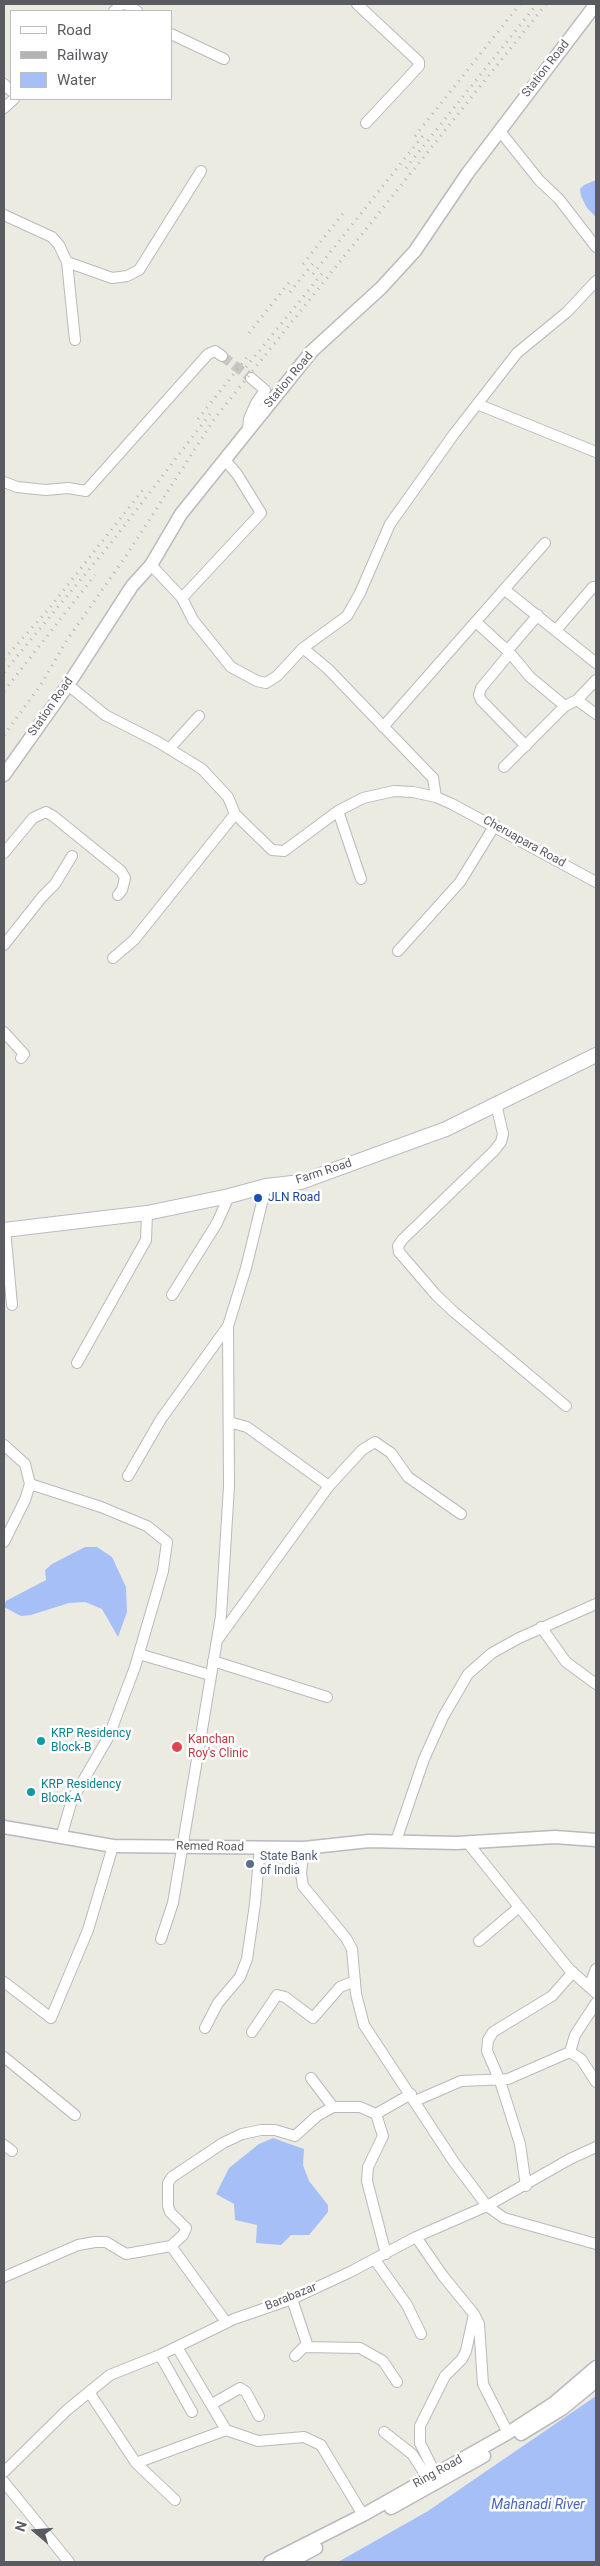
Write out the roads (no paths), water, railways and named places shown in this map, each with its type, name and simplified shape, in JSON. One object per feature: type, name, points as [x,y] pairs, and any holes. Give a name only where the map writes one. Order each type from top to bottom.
[{"type":"main road","name":"Farm Road","points":[[5,1230],[147,1213],[229,1196],[266,1186],[301,1182],[446,1129],[596,1055]]},
{"type":"street","points":[[124,4],[135,10]]},
{"type":"street","name":"Station Road","points":[[4,775],[68,685],[132,586],[151,565],[181,514],[312,351],[381,288],[415,251],[499,130],[596,4]]},
{"type":"street","points":[[362,6],[419,62],[408,78],[366,123]]},
{"type":"street","points":[[172,34],[224,59]]},
{"type":"street","points":[[499,130],[540,180],[559,198],[596,247]]},
{"type":"street","points":[[67,262],[112,278],[127,276],[139,270],[201,171]]},
{"type":"street","points":[[4,215],[52,237],[67,262],[75,340]]},
{"type":"street","points":[[151,565],[182,598],[193,620],[232,667],[257,681],[266,683],[278,676],[303,648],[347,616],[360,593],[390,524],[476,404],[517,353],[567,312],[596,281]]},
{"type":"street","points":[[4,482],[17,487],[46,490],[68,488],[86,491],[208,354],[216,351],[222,356]]},
{"type":"street","points":[[248,429],[249,419],[256,403],[265,390],[251,378]]},
{"type":"street","points":[[476,404],[596,452]]},
{"type":"street","points":[[182,598],[261,513],[237,474],[225,460]]},
{"type":"street","points":[[383,727],[420,688],[545,543]]},
{"type":"street","points":[[556,629],[593,588]]},
{"type":"street","points":[[505,590],[596,663]]},
{"type":"street","points":[[526,746],[480,700],[478,695],[481,688],[538,615]]},
{"type":"street","points":[[476,622],[509,652],[530,677],[565,706]]},
{"type":"street","points":[[303,648],[328,669],[433,778],[436,797]]},
{"type":"street","points":[[504,767],[565,706],[578,700],[596,680]]},
{"type":"street","name":"Cheruapara Road","points":[[68,685],[105,715],[169,749],[212,778],[228,797],[235,814],[272,850],[284,851],[338,811],[363,798],[394,790],[436,797],[452,804],[495,825],[596,882]]},
{"type":"street","points":[[578,700],[596,714]]},
{"type":"street","points":[[169,749],[199,716]]},
{"type":"street","points":[[338,811],[360,879]]},
{"type":"street","points":[[4,854],[33,818],[46,812],[121,871],[125,878],[122,890],[118,895]]},
{"type":"street","points":[[113,958],[134,940],[235,814]]},
{"type":"street","points":[[398,952],[460,882],[495,825]]},
{"type":"street","points":[[4,945],[42,897],[55,884],[72,856]]},
{"type":"street","points":[[4,1032],[24,1054],[21,1058]]},
{"type":"street","points":[[496,1104],[503,1134],[501,1142],[403,1239],[398,1246],[399,1252],[454,1312],[566,1406]]},
{"type":"street","points":[[160,1939],[173,1903],[217,1640],[226,1553],[229,1422],[228,1326],[246,1268],[266,1186]]},
{"type":"street","points":[[172,1295],[217,1223],[229,1196]]},
{"type":"street","points":[[77,1363],[146,1240],[147,1213]]},
{"type":"street","points":[[5,1230],[6,1258],[12,1305]]},
{"type":"street","points":[[128,1476],[161,1419],[228,1326]]},
{"type":"street","points":[[229,1422],[247,1427],[330,1486]]},
{"type":"street","points":[[217,1640],[330,1486],[362,1450],[375,1442],[391,1453],[408,1477],[461,1514]]},
{"type":"street","points":[[4,1445],[25,1464],[30,1484],[25,1500],[4,1542]]},
{"type":"street","points":[[30,1484],[101,1507],[147,1526],[167,1542],[162,1571],[139,1654],[109,1736],[72,1800],[61,1837]]},
{"type":"street","points":[[396,1841],[424,1759],[444,1717],[468,1674],[492,1653],[541,1627],[596,1604]]},
{"type":"street","points":[[541,1627],[566,1662],[596,1684]]},
{"type":"street","points":[[139,1654],[210,1675]]},
{"type":"street","points":[[213,1661],[327,1697]]},
{"type":"street","name":"Remed Road","points":[[4,1827],[113,1846],[304,1848],[369,1841],[467,1842],[526,1837],[596,1840]]},
{"type":"street","points":[[467,1842],[518,1908],[572,1972],[593,1990]]},
{"type":"street","points":[[4,1982],[50,2018],[88,1930],[113,1846]]},
{"type":"street","points":[[205,2028],[218,2003],[240,1977],[246,1959],[255,1904],[260,1847]]},
{"type":"street","points":[[304,1848],[301,1873],[303,1886],[346,1938],[352,1949],[358,2008],[364,2025],[454,2162],[487,2206],[504,2218],[596,2244]]},
{"type":"street","points":[[479,1941],[518,1908]]},
{"type":"street","points":[[593,1990],[596,1969]]},
{"type":"street","points":[[526,2186],[520,2144],[500,2081],[487,2051],[488,2040],[492,2032],[552,1996],[572,1972]]},
{"type":"street","points":[[252,2032],[277,1995],[285,1997],[312,2018],[340,1987],[355,1981]]},
{"type":"street","points":[[4,2277],[78,2245],[106,2242],[126,2254],[171,2246],[186,2231],[183,2224],[170,2212],[168,2206],[167,2190],[172,2177],[233,2137],[268,2129],[298,2135],[317,2116],[333,2107],[360,2107],[376,2114],[413,2098],[461,2081],[500,2081],[531,2070],[570,2052],[575,2035],[596,2003]]},
{"type":"street","points":[[570,2052],[582,2059],[596,2082]]},
{"type":"street","points":[[4,2057],[75,2115]]},
{"type":"street","points":[[311,2078],[333,2107]]},
{"type":"street","points":[[376,2114],[383,2136],[368,2167],[367,2181],[386,2254]]},
{"type":"street","name":"Barabazar","points":[[4,2472],[67,2410],[110,2375],[160,2355],[226,2322],[292,2298],[374,2260],[416,2237],[487,2206],[526,2186],[570,2159],[596,2147]]},
{"type":"street","points":[[416,2237],[443,2276],[474,2314],[479,2324],[484,2384],[508,2433]]},
{"type":"street","points":[[171,2246],[226,2322]]},
{"type":"street","points":[[374,2260],[407,2305],[421,2334]]},
{"type":"street","points":[[292,2298],[306,2338],[305,2347],[295,2356]]},
{"type":"street","points":[[431,2475],[420,2443],[420,2426],[445,2376],[462,2359],[466,2351],[474,2314]]},
{"type":"street","points":[[177,2347],[226,2430]]},
{"type":"street","points":[[305,2347],[360,2348],[383,2361],[397,2382]]},
{"type":"street","points":[[160,2355],[192,2412]]},
{"type":"street","name":"Ring Road","points":[[270,2562],[362,2515],[508,2433],[554,2403],[596,2367]]},
{"type":"street","name":"Ring Road","points":[[290,2562],[422,2492],[533,2428],[562,2409],[596,2381]]},
{"type":"street","points":[[212,2404],[240,2388],[246,2392],[259,2416]]},
{"type":"street","points":[[89,2392],[136,2463],[175,2500]]},
{"type":"street","points":[[136,2463],[226,2430],[258,2440],[304,2437],[321,2446],[362,2515]]},
{"type":"street","points":[[384,2432],[412,2454],[431,2475]]},
{"type":"street","points":[[4,2482],[69,2562]]},
{"type":"water","points":[[596,180],[596,217],[587,208],[580,189],[584,185]]},
{"type":"water","points":[[85,1547],[97,1547],[112,1557],[126,1587],[127,1612],[118,1637],[102,1609],[85,1602],[69,1603],[31,1615],[21,1616],[4,1607],[6,1601],[46,1580],[45,1570],[52,1564]]},
{"type":"water","points":[[273,2138],[304,2149],[303,2165],[309,2181],[328,2205],[328,2212],[309,2235],[291,2235],[281,2245],[256,2243],[257,2225],[235,2220],[234,2204],[216,2194],[229,2168],[259,2144]]},
{"type":"water","name":"Mahanadi River","points":[[596,2396],[596,2562],[338,2562],[428,2511]]},
{"type":"tunnel","points":[[222,356],[251,378]]},
{"type":"railway","points":[[415,136],[520,4]]},
{"type":"railway","points":[[406,168],[537,4]]},
{"type":"railway","points":[[4,735],[40,686],[67,640],[126,556],[215,418],[546,4]]},
{"type":"railway","points":[[313,274],[425,133]]},
{"type":"railway","points":[[303,264],[345,211]]},
{"type":"railway","points":[[290,292],[315,261]]},
{"type":"railway","points":[[246,367],[325,270]]},
{"type":"railway","points":[[249,333],[291,280]]},
{"type":"railway","points":[[198,419],[248,356]]},
{"type":"railway","points":[[4,672],[111,543],[210,414]]},
{"type":"railway","points":[[4,659],[48,610],[146,486]]},
{"type":"railway","points":[[4,691],[95,575]]},
{"type":"place","name":"JLN Road","points":[[258,1198]]},
{"type":"place","name":"KRP Residency Block-B","points":[[41,1741]]},
{"type":"place","name":"Kanchan Roy's Clinic","points":[[177,1747]]},
{"type":"place","name":"KRP Residency Block-A","points":[[31,1792]]},
{"type":"place","name":"State Bank of India","points":[[250,1864]]}]
